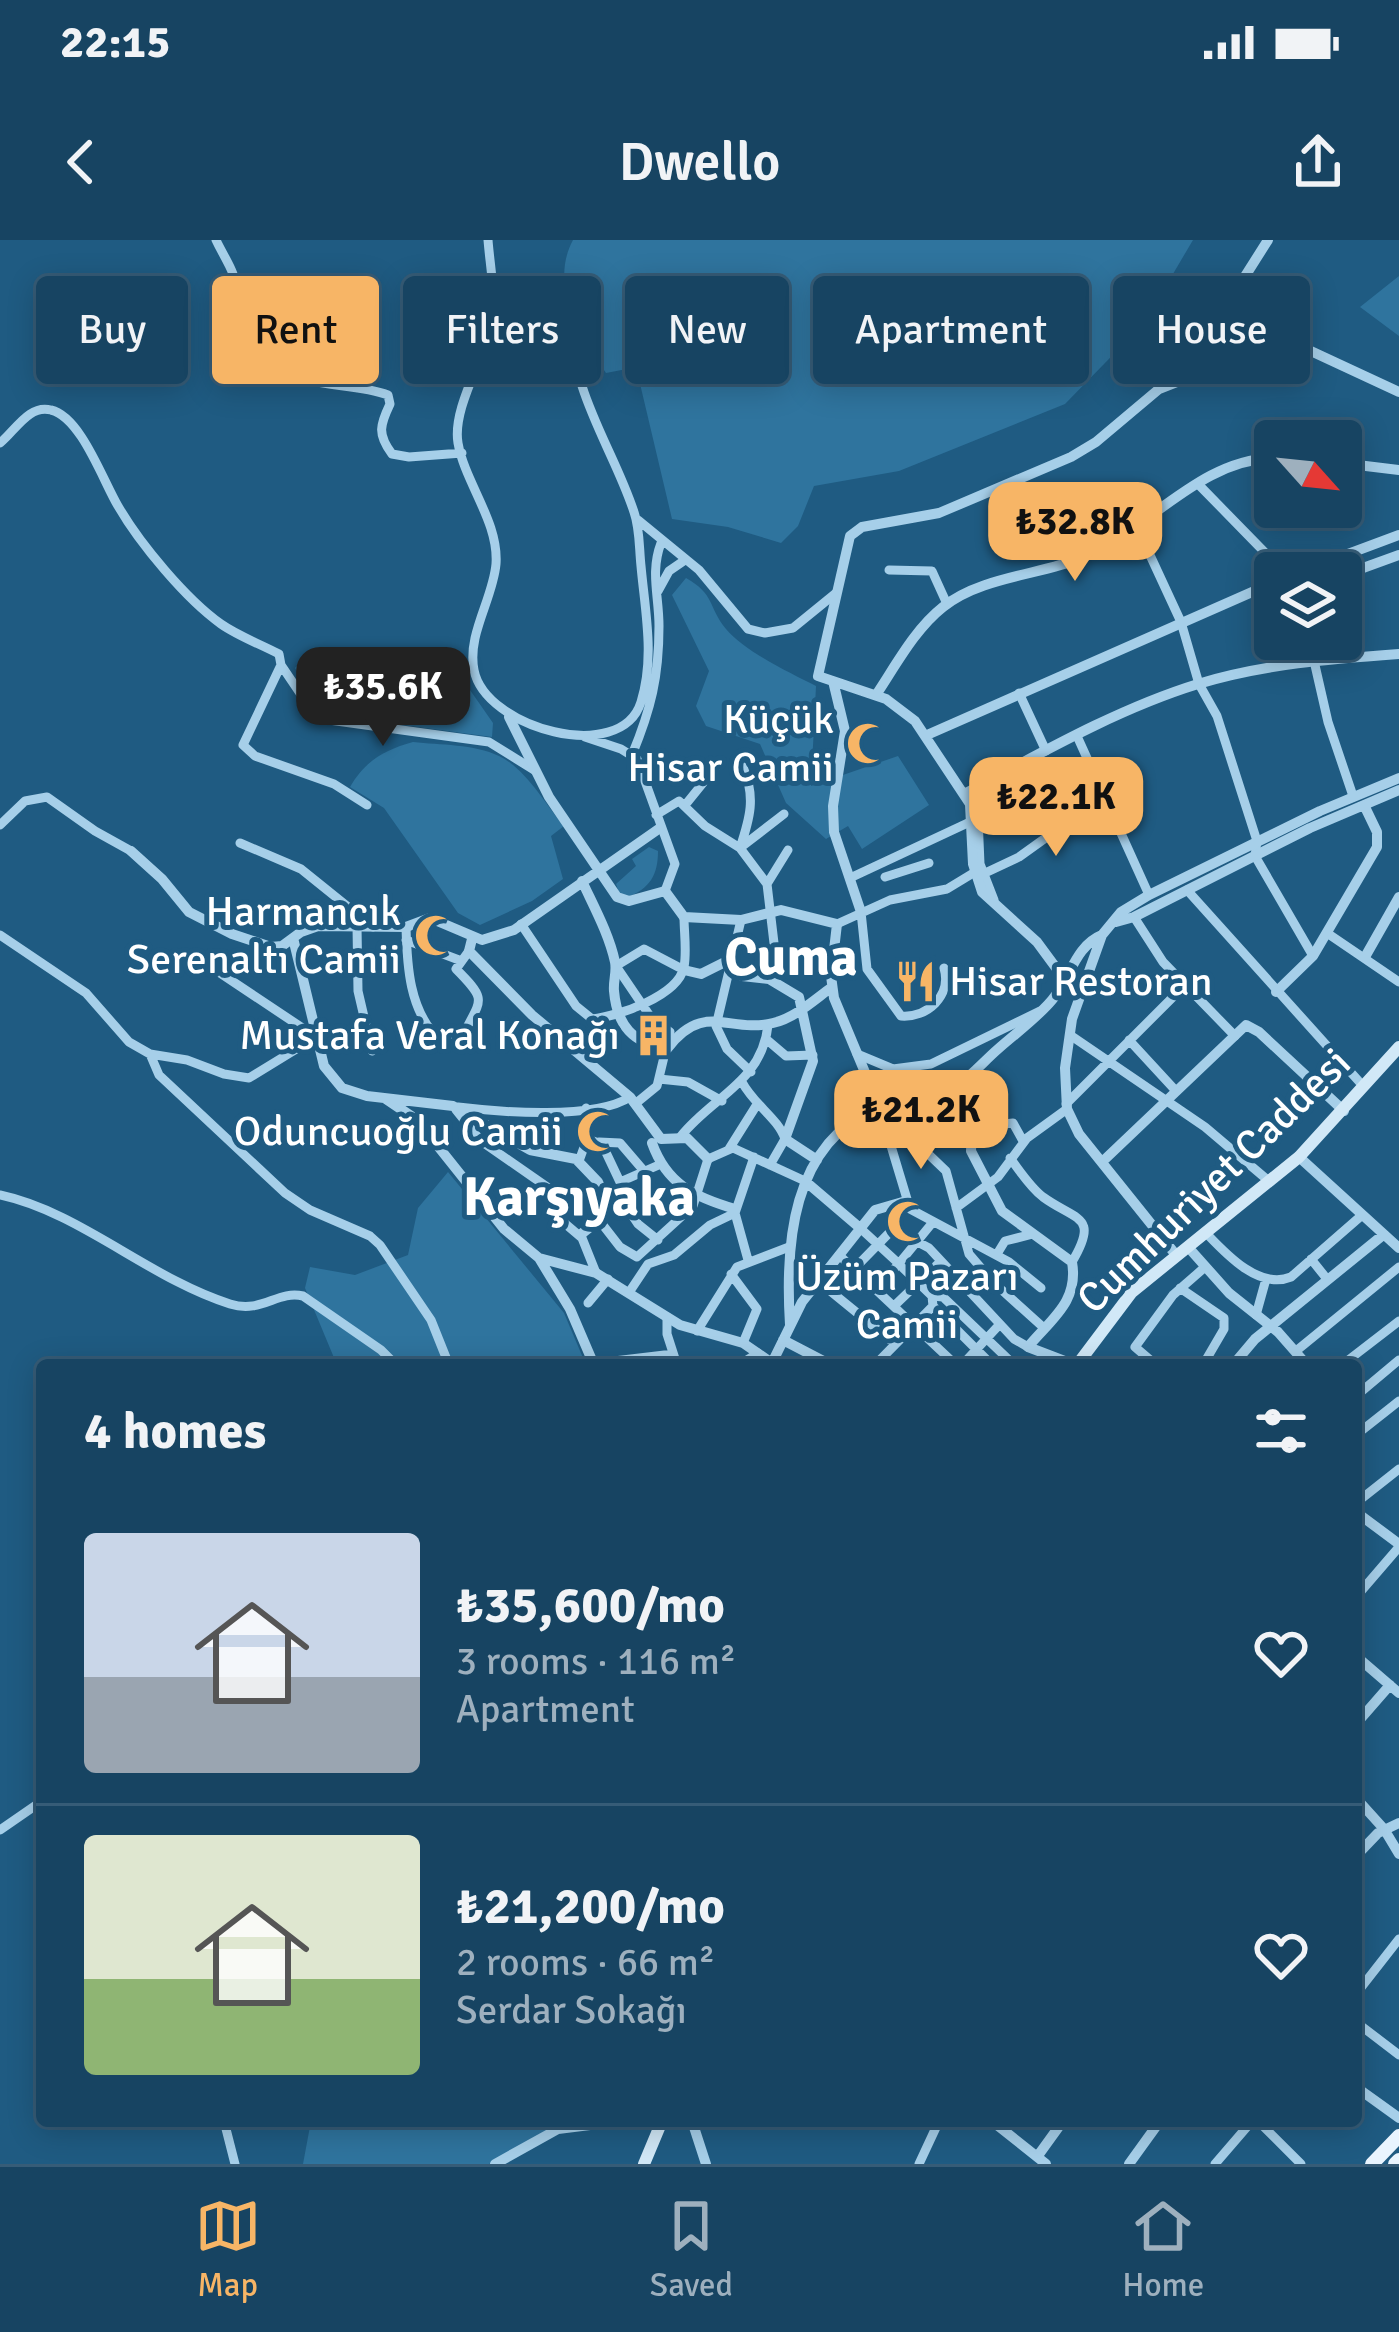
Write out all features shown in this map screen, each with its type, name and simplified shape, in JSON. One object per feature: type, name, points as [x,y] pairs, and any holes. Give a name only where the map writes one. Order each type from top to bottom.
[{"type":"main road","name":"Cumhuriyet Caddesi","points":[[1080,1359],[1122,1303],[1299,1157],[1399,1047]]},
{"type":"main road","points":[[644,2164],[659,2127]]},
{"type":"main road","points":[[1372,2164],[1399,2136]]},
{"type":"street","points":[[216,240],[233,274],[241,316],[273,367],[304,380],[365,387],[388,395],[390,404],[379,427],[392,454],[462,453]]},
{"type":"street","points":[[488,240],[493,314],[459,416],[458,442],[493,539],[496,563],[472,652],[474,675],[509,717],[536,771],[622,900],[664,890],[675,864],[641,766],[632,755],[509,717]]},
{"type":"street","points":[[1245,276],[1268,240]]},
{"type":"street","points":[[1310,351],[1399,392]]},
{"type":"street","points":[[979,873],[978,818],[927,735],[909,714],[876,695],[818,676],[847,548],[855,530],[955,507],[1084,450],[1167,384]]},
{"type":"street","points":[[574,734],[622,728],[640,707],[648,623],[637,519],[582,386]]},
{"type":"street","points":[[0,443],[31,412],[46,408],[58,413],[79,434],[120,511],[181,586],[221,624],[279,654],[281,665],[306,702],[328,720],[488,742],[536,771]]},
{"type":"street","points":[[876,695],[925,626],[947,604],[1082,558],[1230,464],[1254,461]]},
{"type":"street","points":[[1362,466],[1399,470]]},
{"type":"street","points":[[1198,484],[1264,552]]},
{"type":"street","points":[[637,519],[706,577],[741,624],[758,632],[793,628],[836,593]]},
{"type":"street","points":[[1137,527],[1181,622],[1199,684],[1216,716],[1257,842],[1255,856],[1313,956]]},
{"type":"street","points":[[1353,552],[1399,535]]},
{"type":"street","points":[[632,755],[655,692],[653,569],[661,543]]},
{"type":"street","points":[[1362,568],[1399,555]]},
{"type":"street","points":[[657,595],[669,571],[685,560]]},
{"type":"street","points":[[889,570],[932,571],[947,604]]},
{"type":"street","points":[[927,735],[1254,591]]},
{"type":"street","points":[[1362,657],[1399,654]]},
{"type":"street","points":[[967,799],[1046,751],[1199,684],[1313,660],[1328,722],[1359,801],[1377,832],[1377,847],[1313,956],[1276,992]]},
{"type":"street","points":[[281,665],[243,745],[255,756],[334,784],[367,806]]},
{"type":"street","points":[[833,681],[845,730],[833,806],[834,832],[861,912],[867,968],[901,1016],[920,1014],[939,1000],[946,984],[944,968]]},
{"type":"street","points":[[1019,693],[1046,751]]},
{"type":"street","points":[[1077,736],[1149,895]]},
{"type":"street","points":[[686,805],[720,761]]},
{"type":"street","points":[[740,848],[752,805],[742,766]]},
{"type":"street","points":[[1116,922],[1255,856],[1399,778]]},
{"type":"street","points":[[790,1324],[789,1246],[805,1181],[848,1126],[878,1106],[956,1086],[1044,1009],[1084,946],[1102,935],[1121,912],[1257,842],[1399,790]]},
{"type":"street","points":[[684,917],[741,920],[771,911],[797,912],[837,924],[890,900],[942,891],[1019,857],[1104,796]]},
{"type":"street","points":[[0,825],[26,801],[47,797],[130,851],[197,917],[271,946],[282,946],[318,926],[373,927],[406,934],[459,960]]},
{"type":"street","points":[[967,799],[982,892],[1044,951],[1066,980]]},
{"type":"street","points":[[406,934],[413,991],[432,1032],[444,1040],[463,1036],[481,997],[458,971],[459,960],[471,945],[521,924],[598,870],[658,821],[676,800],[740,848],[767,884],[776,960],[769,979]]},
{"type":"street","points":[[740,848],[784,814]]},
{"type":"street","points":[[884,871],[972,821]]},
{"type":"street","points":[[240,843],[301,868],[373,927]]},
{"type":"street","points":[[767,884],[788,850]]},
{"type":"street","points":[[850,878],[928,863]]},
{"type":"street","points":[[884,871],[890,900]]},
{"type":"street","points":[[293,938],[316,1037],[331,1078],[353,1093],[518,1114],[615,1106],[653,1091],[669,1030],[652,1019],[616,966],[582,881]]},
{"type":"street","points":[[521,924],[581,1012],[592,1019],[668,989],[684,970],[684,917],[664,890]]},
{"type":"street","points":[[1187,890],[1364,1087]]},
{"type":"street","points":[[1365,957],[1399,897]]},
{"type":"street","points":[[1134,917],[1158,955],[1235,1036]]},
{"type":"street","points":[[406,934],[430,918],[471,945],[532,1016],[633,1101],[657,1141],[661,1164],[676,1183],[735,1211]]},
{"type":"street","points":[[741,920],[717,1020],[720,1038],[751,1072]]},
{"type":"street","points":[[837,924],[832,988],[878,1106],[906,1201],[914,1213],[997,1254],[1041,1288]]},
{"type":"street","points":[[357,926],[358,992],[371,1051]]},
{"type":"street","points":[[1327,933],[1399,982]]},
{"type":"street","points":[[0,935],[86,992],[129,1042],[149,1054],[249,1078],[316,1037]]},
{"type":"street","points":[[1102,935],[1075,1006],[1070,1035],[1064,1083],[1066,1107],[1075,1129],[1182,1251],[1270,1325],[1302,1359]]},
{"type":"street","points":[[616,966],[644,949],[701,974],[725,960],[733,962],[742,976],[769,979],[795,993],[813,1054],[812,1072],[770,1165]]},
{"type":"street","points":[[205,963],[316,1037]]},
{"type":"street","points":[[616,966],[618,1012],[629,1035],[667,1049]]},
{"type":"street","points":[[956,1208],[991,1183],[1023,1141],[1066,1107],[1184,985]]},
{"type":"street","points":[[627,1150],[681,1136],[751,1072],[767,1032],[832,988]]},
{"type":"street","points":[[857,1054],[893,1069],[931,1064],[1044,1009]]},
{"type":"street","points":[[667,1049],[689,1027],[717,1020],[767,1032],[786,1056],[813,1054]]},
{"type":"street","points":[[1102,1162],[1246,1025],[1344,1111]]},
{"type":"street","points":[[1070,1035],[1172,1095]]},
{"type":"street","points":[[1129,1040],[1172,1095],[1270,1182]]},
{"type":"street","points":[[149,1054],[160,1075],[285,1192],[310,1210],[370,1235],[380,1245],[431,1320],[446,1359]]},
{"type":"street","points":[[659,1079],[688,1082],[722,1101]]},
{"type":"street","points":[[742,1082],[785,1139],[817,1160]]},
{"type":"street","points":[[948,1125],[956,1086]]},
{"type":"street","points":[[383,1097],[418,1120],[504,1229],[538,1258],[570,1309],[591,1359]]},
{"type":"street","points":[[902,1101],[922,1148],[946,1172],[968,1254],[1044,1328]]},
{"type":"street","points":[[452,1106],[530,1150],[579,1161],[602,1189],[607,1207]]},
{"type":"street","points":[[452,1106],[481,1142],[547,1184],[562,1220],[580,1234],[602,1276]]},
{"type":"street","points":[[637,1257],[689,1211],[708,1159],[729,1149],[756,1106]]},
{"type":"street","points":[[586,1108],[593,1140],[620,1182]]},
{"type":"street","points":[[908,1118],[972,1128],[1012,1123],[1023,1141]]},
{"type":"street","points":[[972,1128],[971,1151],[1002,1211],[1072,1262]]},
{"type":"street","points":[[681,1136],[708,1159]]},
{"type":"street","points":[[579,1161],[593,1140]]},
{"type":"street","points":[[593,1140],[611,1140],[627,1150],[644,1171]]},
{"type":"street","points":[[729,1149],[805,1181],[919,1282],[986,1359]]},
{"type":"street","points":[[748,1260],[735,1211],[754,1157]]},
{"type":"street","points":[[1299,1157],[1399,1248]]},
{"type":"street","points":[[1010,1158],[1038,1192],[1085,1226],[1086,1235],[1072,1262],[1074,1286],[1069,1302],[1010,1359]]},
{"type":"street","points":[[602,1189],[661,1164]]},
{"type":"street","points":[[0,1195],[32,1205],[147,1268],[228,1304],[258,1307],[281,1297],[303,1296],[390,1359]]},
{"type":"street","points":[[774,1359],[818,1281],[860,1228],[878,1208],[906,1201]]},
{"type":"street","points":[[580,1234],[607,1207],[624,1203],[638,1224],[658,1240]]},
{"type":"street","points":[[599,1220],[620,1247],[651,1262],[674,1255],[735,1211]]},
{"type":"street","points":[[1205,1233],[1266,1279],[1286,1280],[1360,1216]]},
{"type":"street","points":[[874,1288],[933,1222]]},
{"type":"street","points":[[854,1270],[893,1229],[927,1246],[1023,1345],[1060,1359]]},
{"type":"street","points":[[997,1254],[1005,1241],[1033,1234]]},
{"type":"street","points":[[1239,1359],[1270,1325],[1383,1235]]},
{"type":"street","points":[[698,1331],[731,1274],[748,1260],[789,1246]]},
{"type":"street","points":[[839,1255],[952,1359]]},
{"type":"street","points":[[538,1258],[602,1276],[667,1317],[742,1343],[765,1359]]},
{"type":"street","points":[[1311,1259],[1327,1279]]},
{"type":"street","points":[[894,1306],[941,1261]]},
{"type":"street","points":[[630,1291],[651,1262]]},
{"type":"street","points":[[1149,1359],[1136,1347],[1180,1288],[1205,1267]]},
{"type":"street","points":[[1296,1351],[1399,1268]]},
{"type":"street","points":[[731,1274],[758,1309],[742,1343]]},
{"type":"street","points":[[588,1303],[602,1276]]},
{"type":"street","points":[[1256,1315],[1266,1279]]},
{"type":"street","points":[[818,1281],[894,1343]]},
{"type":"street","points":[[880,1359],[960,1281]]},
{"type":"street","points":[[1180,1288],[1224,1318],[1224,1329],[1206,1359]]},
{"type":"street","points":[[936,1300],[964,1316],[1004,1359]]},
{"type":"street","points":[[964,1316],[979,1302]]},
{"type":"street","points":[[667,1317],[675,1359]]},
{"type":"street","points":[[1350,1359],[1399,1321]]},
{"type":"street","points":[[965,1359],[1000,1324]]},
{"type":"street","points":[[937,1346],[955,1328]]},
{"type":"street","points":[[783,1340],[819,1359]]},
{"type":"street","points":[[749,1359],[758,1353]]},
{"type":"street","points":[[1362,1391],[1399,1360]]},
{"type":"street","points":[[1362,1427],[1399,1401]]},
{"type":"street","points":[[1362,1502],[1399,1469]]},
{"type":"street","points":[[1362,1512],[1399,1546],[1362,1590]]},
{"type":"street","points":[[1362,1660],[1396,1685],[1362,1718]]},
{"type":"street","points":[[0,1830],[36,1805]]},
{"type":"street","points":[[1362,1805],[1399,1853]]},
{"type":"street","points":[[1362,1850],[1384,1829],[1399,1823]]},
{"type":"street","points":[[1362,1986],[1399,1939]]},
{"type":"street","points":[[1362,2027],[1399,2056]]},
{"type":"street","points":[[1362,2091],[1399,2118]]},
{"type":"street","points":[[226,2127],[235,2164]]},
{"type":"street","points":[[495,2164],[551,2127]]},
{"type":"street","points":[[694,2127],[706,2164]]},
{"type":"street","points":[[919,2164],[936,2127]]},
{"type":"street","points":[[1000,2127],[1042,2161],[1060,2127]]},
{"type":"street","points":[[1129,2164],[1156,2127]]},
{"type":"street","points":[[1214,2164],[1249,2127]]},
{"type":"street","points":[[1261,2127],[1301,2164]]},
{"type":"shaded area","points":[[573,240],[1193,240],[1172,276],[1113,276],[1113,355],[1089,379],[1089,276],[813,276],[813,384],[1085,384],[1065,404],[899,471],[814,486],[798,526],[781,543],[728,527],[672,519],[640,384],[789,384],[789,276],[625,276],[625,369],[606,373],[601,365],[601,276],[564,276]]},
{"type":"shaded area","points":[[1399,276],[1399,336],[1360,307]]},
{"type":"shaded area","points":[[686,578],[707,595],[734,637],[816,686],[811,786],[898,756],[929,805],[862,849],[848,826],[826,839],[786,803],[760,744],[706,726],[696,706],[709,671],[672,595]]},
{"type":"shaded area","points":[[301,661],[384,673],[439,674],[470,690],[493,723],[492,737],[335,716],[319,707],[295,668]]},
{"type":"shaded area","points":[[413,742],[479,749],[518,769],[564,826],[551,836],[563,879],[532,901],[480,925],[458,913],[384,808],[350,787],[376,758]]},
{"type":"shaded area","points":[[649,847],[658,851],[651,880],[628,897],[619,893],[616,884],[636,866],[632,859]]},
{"type":"shaded area","points":[[448,1172],[564,1313],[583,1359],[335,1359],[305,1288],[310,1267],[355,1275],[408,1255],[418,1208]]},
{"type":"shaded area","points":[[310,2127],[553,2128],[489,2164],[303,2164]]},
{"type":"place","name":"Küçük Hisar Camii","points":[[868,743]]},
{"type":"place","name":"Harmancık Serenaltı Camii","points":[[435,935]]},
{"type":"place","name":"Hisar Restoran","points":[[915,981]]},
{"type":"place","name":"Mustafa Veral Konağı","points":[[654,1035]]},
{"type":"place","name":"Oduncuoğlu Camii","points":[[597,1131]]},
{"type":"place","name":"Üzüm Pazarı Camii","points":[[907,1222]]},
{"type":"district","name":"Cuma","points":[[791,957]]},
{"type":"district","name":"Karşıyaka","points":[[579,1197]]}]
